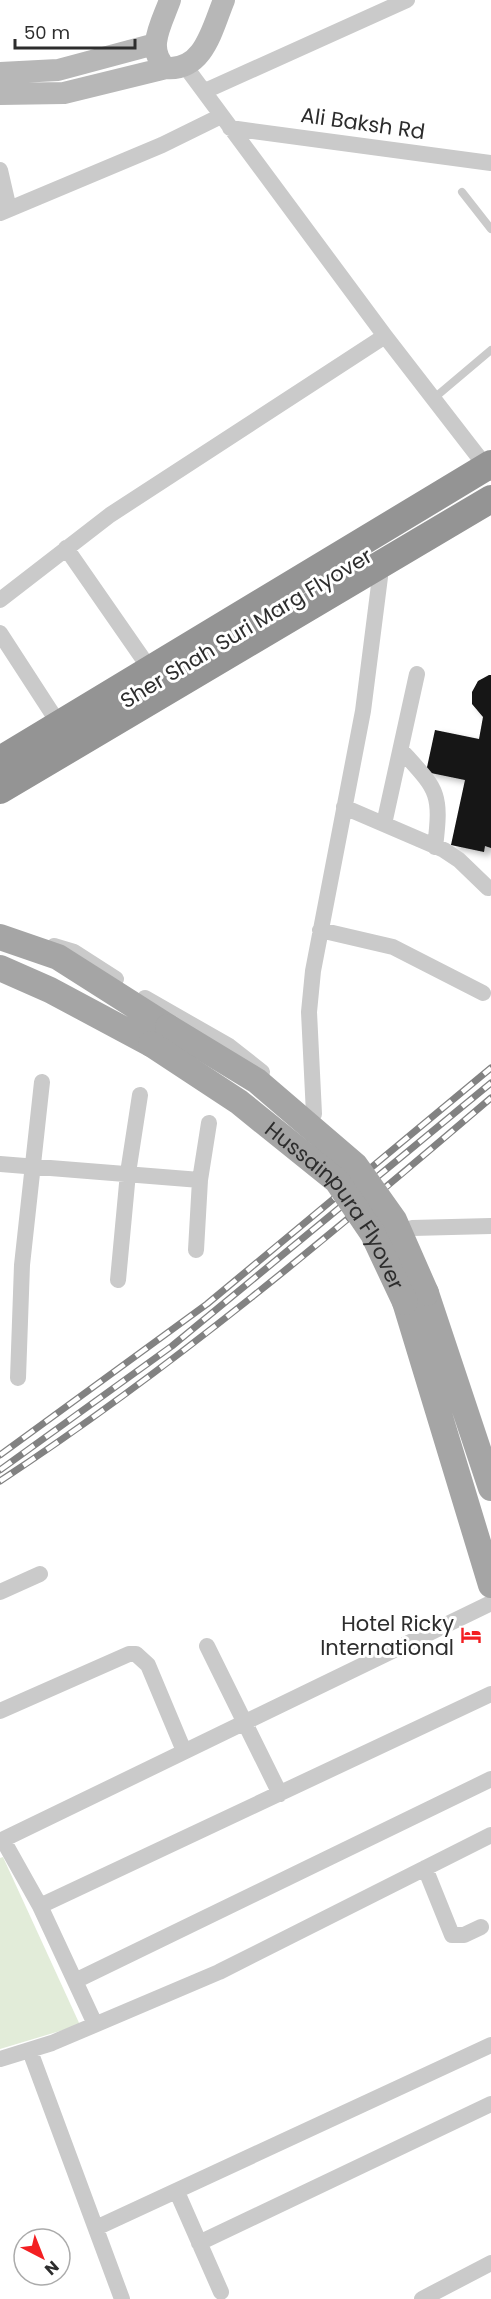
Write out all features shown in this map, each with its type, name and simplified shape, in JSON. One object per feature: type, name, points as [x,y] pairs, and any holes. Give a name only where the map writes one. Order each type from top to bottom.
[{"type":"highway","points":[[0,760],[150,669],[490,471]]},
{"type":"highway","name":"Sher Shah Suri Marg Flyover","points":[[0,775],[490,471]]},
{"type":"highway","name":"Sher Shah Suri Marg Flyover","points":[[0,790],[491,499]]},
{"type":"highway","points":[[0,802],[491,511]]},
{"type":"main road","points":[[170,0],[154,44],[155,54],[175,67]]},
{"type":"main road","points":[[0,81],[64,93],[175,67],[204,49],[224,0]]},
{"type":"main road","points":[[0,81],[58,70],[154,44]]},
{"type":"main road","name":"Hussainpura Flyover","points":[[0,937],[58,957],[160,1035],[337,1181],[373,1234],[405,1302],[491,1585]]},
{"type":"main road","name":"Hussainpura Flyover","points":[[0,968],[160,1035],[256,1081],[355,1165],[394,1220],[426,1293],[491,1488]]},
{"type":"street","points":[[205,91],[407,0]]},
{"type":"street","points":[[175,67],[205,91],[385,336],[490,471]]},
{"type":"street","points":[[0,170],[5,211],[162,145],[226,122]]},
{"type":"street","name":"Ali Baksh Rd","points":[[226,122],[491,163]]},
{"type":"street","points":[[0,600],[110,515],[385,336]]},
{"type":"street","points":[[66,548],[150,669]]},
{"type":"street","points":[[0,928],[74,952],[154,1003],[229,1046],[314,1114],[309,1012],[313,971],[363,711],[380,577]]},
{"type":"street","points":[[0,633],[59,724]]},
{"type":"street","points":[[384,824],[417,674]]},
{"type":"street","points":[[400,750],[436,793],[440,812],[435,847]]},
{"type":"street","points":[[344,807],[459,860],[488,888]]},
{"type":"street","points":[[320,930],[357,936],[393,948],[483,993]]},
{"type":"street","points":[[18,1378],[22,1265],[42,1082]]},
{"type":"street","points":[[118,1280],[128,1173],[140,1095]]},
{"type":"street","points":[[196,1250],[200,1180],[209,1124]]},
{"type":"street","points":[[0,1164],[200,1180]]},
{"type":"street","points":[[412,1228],[491,1226]]},
{"type":"street","points":[[0,1592],[40,1574]]},
{"type":"street","points":[[95,2024],[40,1906],[1,1840],[491,1603]]},
{"type":"street","points":[[207,1646],[280,1794]]},
{"type":"street","points":[[0,1711],[129,1654],[136,1654],[148,1665],[184,1751]]},
{"type":"street","points":[[40,1906],[491,1694]]},
{"type":"street","points":[[75,1981],[491,1779]]},
{"type":"street","points":[[0,2059],[30,2051],[219,1972],[491,1835]]},
{"type":"street","points":[[425,1868],[452,1935],[464,1935],[481,1927]]},
{"type":"street","points":[[96,2228],[491,2045]]},
{"type":"street","points":[[30,2051],[122,2299]]},
{"type":"street","points":[[199,2243],[491,2104]]},
{"type":"street","points":[[177,2192],[221,2292]]},
{"type":"street","points":[[422,2299],[491,2263]]},
{"type":"lane","points":[[462,192],[491,229]]},
{"type":"lane","points":[[434,399],[491,350]]},
{"type":"green space","points":[[3,1857],[80,2025],[0,2049],[0,1858]]},
{"type":"building","points":[[491,675],[491,848],[485,846],[484,852],[451,845],[465,780],[426,772],[435,730],[479,739],[483,717],[472,704],[472,692],[478,681]]},
{"type":"railway","points":[[0,1455],[207,1304],[491,1068]]},
{"type":"railway","points":[[0,1470],[172,1346],[491,1083]]},
{"type":"railway","points":[[0,1481],[128,1392],[252,1297],[491,1098]]},
{"type":"place","name":"Hotel Ricky International","points":[[471,1635]]}]
